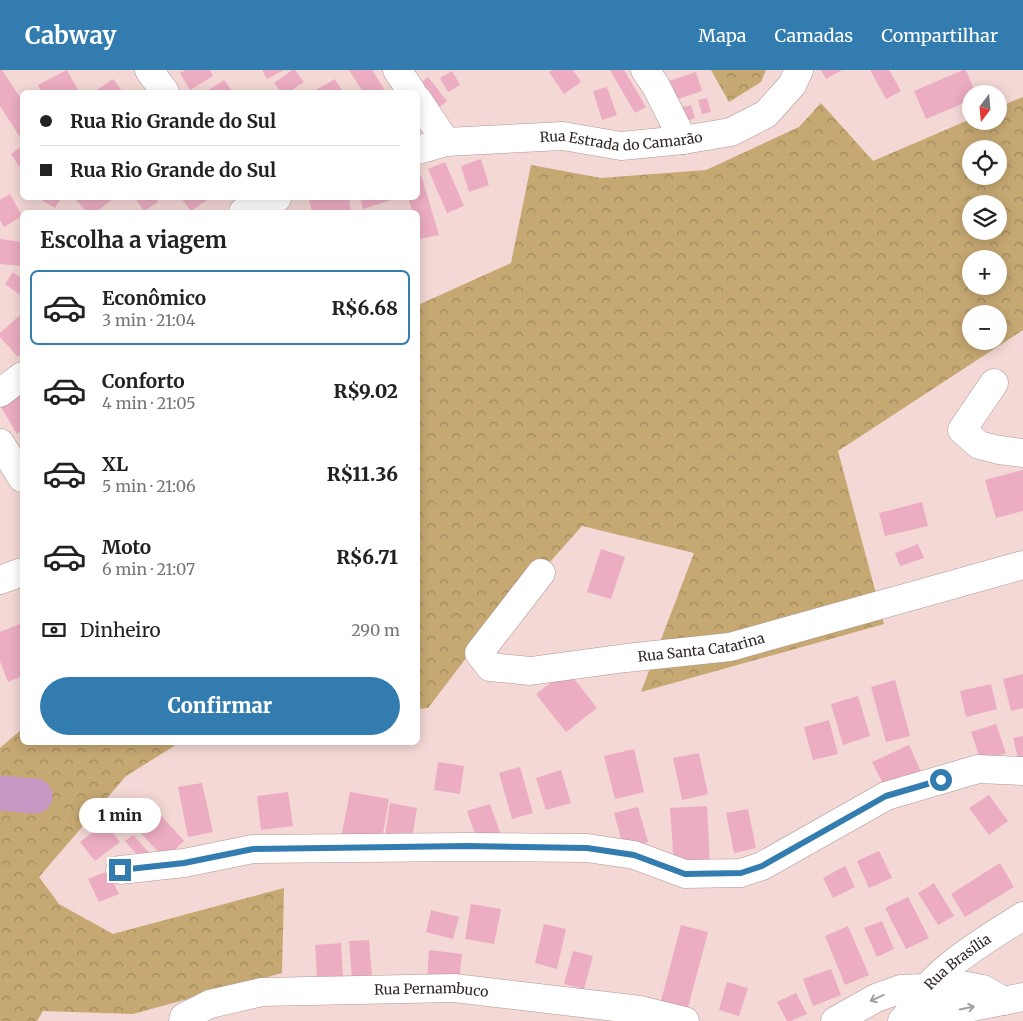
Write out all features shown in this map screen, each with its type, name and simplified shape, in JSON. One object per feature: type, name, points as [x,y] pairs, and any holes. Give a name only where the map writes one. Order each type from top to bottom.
[{"type":"street","points":[[149,70],[164,90]]},
{"type":"street","points":[[397,70],[411,90]]},
{"type":"street","points":[[645,70],[656,86],[683,140]]},
{"type":"street","name":"Rua Estrada do Camarão","points":[[420,149],[446,142],[563,136],[621,146],[683,140],[731,132],[766,114],[792,85],[799,70]]},
{"type":"street","points":[[420,103],[446,142]]},
{"type":"street","points":[[244,206],[269,200]]},
{"type":"street","points":[[0,393],[20,378]]},
{"type":"street","points":[[994,383],[962,430],[979,445],[1023,453]]},
{"type":"street","points":[[0,443],[20,475]]},
{"type":"street","name":"Rua Santa Catarina","points":[[541,574],[479,652],[490,667],[530,671],[730,647],[1021,564]]},
{"type":"street","points":[[0,580],[20,573]]},
{"type":"street","points":[[120,870],[184,863],[253,849],[466,846],[587,848],[634,855],[685,874],[741,873],[762,866],[886,796],[978,769],[1023,771]]},
{"type":"street","name":"Rua Brasília","points":[[835,1021],[876,998],[900,989],[924,989],[975,946],[1023,916]]},
{"type":"street","points":[[975,946],[974,966],[1003,996]]},
{"type":"street","points":[[904,1021],[924,989],[953,986],[1003,996]]},
{"type":"street","name":"Rua Pernambuco","points":[[182,1021],[184,1018],[210,1004],[262,992],[454,988],[640,1010],[685,1021]]},
{"type":"street","points":[[904,1021],[1003,996]]},
{"type":"green space","points":[[711,70],[766,70],[761,82],[729,102]]},
{"type":"green space","points":[[1023,97],[1023,330],[1007,340],[1007,305],[962,305],[962,350],[992,350],[838,451],[884,624],[641,692],[694,553],[582,526],[476,645],[428,708],[420,709],[420,304],[511,263],[531,165],[601,178],[706,170],[799,127],[821,103],[873,161],[962,123],[962,130],[1008,130],[1008,103]]},
{"type":"green space","points":[[20,731],[20,745],[176,745],[126,776],[39,877],[59,904],[113,934],[284,888],[282,973],[133,1014],[43,1011],[37,1021],[0,1021],[0,748]]},
{"type":"building","points":[[0,70],[2,70],[20,97],[20,137],[0,106]]},
{"type":"building","points":[[67,70],[78,90],[41,90],[38,85]]},
{"type":"building","points":[[186,70],[210,70],[213,76],[190,90],[180,73]]},
{"type":"building","points":[[262,70],[284,70],[267,79]]},
{"type":"building","points":[[292,70],[295,70],[304,82],[292,90],[279,90],[274,83]]},
{"type":"building","points":[[349,70],[372,70],[384,89],[362,90]]},
{"type":"building","points":[[552,70],[573,70],[581,82],[564,94],[549,72]]},
{"type":"building","points":[[610,70],[624,70],[646,107],[635,113]]},
{"type":"building","points":[[821,70],[842,70],[826,79]]},
{"type":"building","points":[[870,70],[889,70],[901,91],[886,99]]},
{"type":"building","points":[[963,70],[966,70],[972,85],[962,85],[962,104],[926,119],[914,91]]},
{"type":"building","points":[[452,71],[460,85],[448,92],[440,78]]},
{"type":"building","points":[[696,72],[702,91],[675,100],[669,81]]},
{"type":"building","points":[[428,77],[447,101],[436,110],[417,86]]},
{"type":"building","points":[[113,79],[121,90],[97,90]]},
{"type":"building","points":[[335,79],[342,90],[316,90]]},
{"type":"building","points":[[224,80],[232,90],[208,90]]},
{"type":"building","points":[[607,87],[617,115],[602,120],[593,91]]},
{"type":"building","points":[[707,98],[711,112],[702,114],[698,100]]},
{"type":"building","points":[[691,105],[695,118],[684,122],[680,108]]},
{"type":"building","points":[[20,147],[20,168],[11,154]]},
{"type":"building","points":[[481,159],[489,185],[469,192],[461,166]]},
{"type":"building","points":[[445,162],[464,206],[447,213],[428,169]]},
{"type":"building","points":[[420,175],[439,235],[420,239],[420,210],[412,210],[409,200],[420,200]]},
{"type":"building","points":[[10,194],[20,212],[20,217],[4,227],[0,220],[0,200]]},
{"type":"building","points":[[41,200],[60,200],[55,208]]},
{"type":"building","points":[[76,200],[111,200],[99,210],[85,210]]},
{"type":"building","points":[[136,200],[157,200],[158,202],[143,210]]},
{"type":"building","points":[[183,200],[207,200],[192,210],[190,210]]},
{"type":"building","points":[[309,200],[349,200],[351,210],[312,210]]},
{"type":"building","points":[[361,200],[392,200],[363,209]]},
{"type":"building","points":[[0,239],[20,242],[20,266],[0,264]]},
{"type":"building","points":[[13,272],[20,277],[20,295],[5,284]]},
{"type":"building","points":[[20,315],[20,354],[18,357],[0,337],[0,333]]},
{"type":"building","points":[[20,392],[20,432],[17,434],[0,405]]},
{"type":"building","points":[[1023,470],[1023,511],[996,518],[985,480]]},
{"type":"building","points":[[922,502],[928,526],[885,536],[879,513]]},
{"type":"building","points":[[918,544],[924,558],[900,566],[895,553]]},
{"type":"building","points":[[601,549],[625,557],[611,599],[587,592]]},
{"type":"building","points":[[20,624],[20,677],[8,682],[0,661],[0,632]]},
{"type":"building","points":[[567,670],[597,708],[566,732],[536,694]]},
{"type":"building","points":[[1023,674],[1023,708],[1011,711],[1003,679]]},
{"type":"building","points":[[895,680],[910,736],[886,742],[871,687]]},
{"type":"building","points":[[991,684],[997,709],[966,717],[960,691]]},
{"type":"building","points":[[858,696],[870,736],[843,745],[831,704]]},
{"type":"building","points":[[829,720],[838,754],[813,760],[804,727]]},
{"type":"building","points":[[996,724],[1006,753],[981,761],[971,732]]},
{"type":"building","points":[[1023,736],[1023,761],[1019,762],[1013,738]]},
{"type":"building","points":[[909,745],[922,774],[886,790],[872,762]]},
{"type":"building","points":[[634,749],[644,792],[615,799],[604,756]]},
{"type":"building","points":[[699,753],[708,794],[682,800],[673,758]]},
{"type":"building","points":[[438,762],[464,766],[460,794],[434,790]]},
{"type":"building","points":[[520,767],[533,813],[512,819],[499,773]]},
{"type":"building","points":[[561,770],[571,803],[546,810],[536,778]]},
{"type":"building","points":[[202,783],[213,832],[188,837],[178,787]]},
{"type":"building","points":[[288,792],[293,826],[261,830],[257,796]]},
{"type":"building","points":[[350,792],[389,799],[381,845],[341,838]]},
{"type":"building","points":[[989,795],[1008,821],[989,835],[969,808]]},
{"type":"building","points":[[390,803],[417,808],[411,846],[384,842]]},
{"type":"building","points":[[490,804],[501,835],[478,842],[467,811]]},
{"type":"building","points":[[707,806],[710,864],[674,866],[670,808]]},
{"type":"building","points":[[638,807],[648,842],[624,849],[614,813]]},
{"type":"building","points":[[748,809],[756,848],[734,853],[726,813]]},
{"type":"building","points":[[158,812],[184,841],[165,859],[138,830]]},
{"type":"building","points":[[105,823],[120,842],[95,861],[80,842]]},
{"type":"building","points":[[133,835],[154,858],[146,865],[125,841]]},
{"type":"building","points":[[879,851],[892,878],[869,888],[857,861]]},
{"type":"building","points":[[1000,863],[1014,887],[965,917],[951,894]]},
{"type":"building","points":[[845,866],[855,887],[833,898],[823,878]]},
{"type":"building","points":[[108,871],[119,894],[99,902],[88,879]]},
{"type":"building","points":[[934,883],[954,916],[938,925],[918,893]]},
{"type":"building","points":[[908,897],[929,938],[906,949],[885,908]]},
{"type":"building","points":[[471,904],[501,909],[494,944],[465,939]]},
{"type":"building","points":[[431,910],[459,917],[453,939],[426,932]]},
{"type":"building","points":[[882,921],[894,949],[877,957],[864,928]]},
{"type":"building","points":[[544,924],[566,929],[557,969],[535,963]]},
{"type":"building","points":[[681,925],[708,932],[685,1019],[658,1012]]},
{"type":"building","points":[[848,926],[869,975],[845,985],[825,936]]},
{"type":"building","points":[[369,940],[372,976],[352,978],[349,941]]},
{"type":"building","points":[[341,943],[343,976],[317,977],[315,945]]},
{"type":"building","points":[[429,950],[462,954],[459,982],[427,979]]},
{"type":"building","points":[[573,951],[593,956],[584,989],[564,984]]},
{"type":"building","points":[[831,969],[841,995],[813,1006],[803,979]]},
{"type":"building","points":[[727,982],[748,988],[739,1016],[719,1010]]},
{"type":"building","points":[[796,993],[807,1014],[787,1021],[777,1002]]},
{"type":"waterway","points":[[0,793],[35,796]]},
{"type":"route","points":[[120,870],[184,863],[253,849],[466,846],[587,848],[634,855],[685,874],[741,873],[762,866],[886,796],[941,780]]}]
